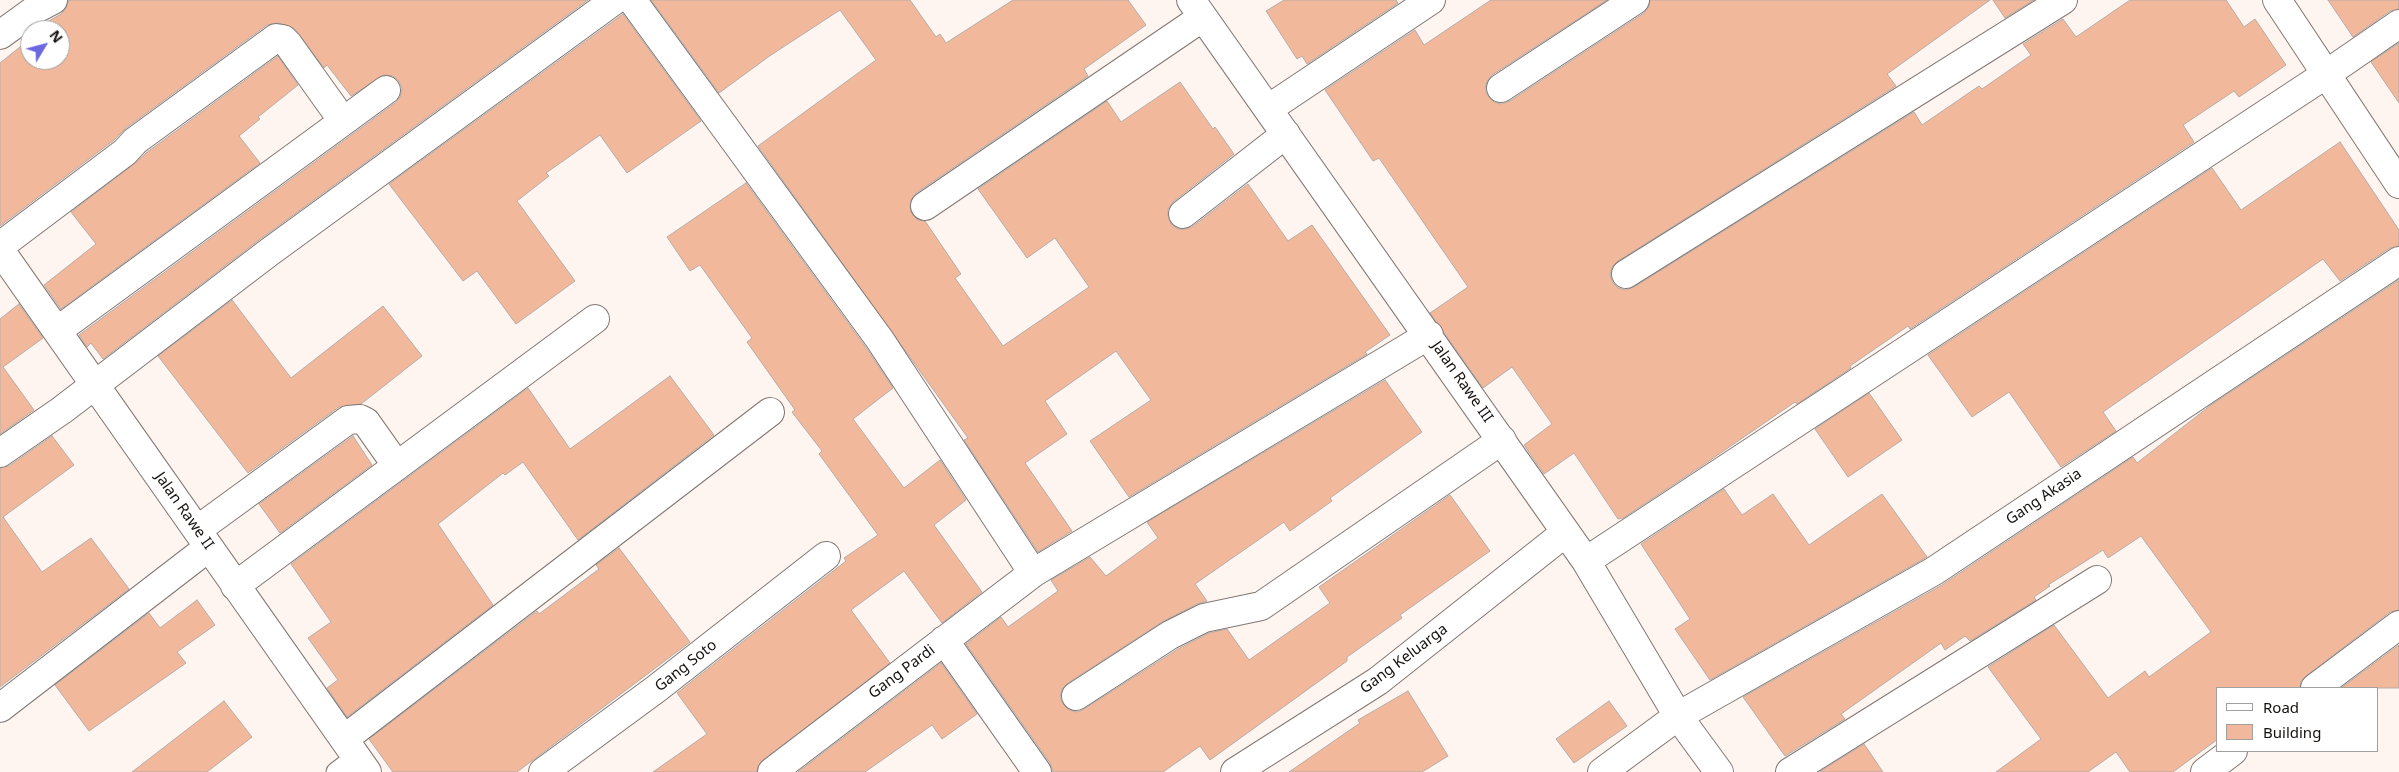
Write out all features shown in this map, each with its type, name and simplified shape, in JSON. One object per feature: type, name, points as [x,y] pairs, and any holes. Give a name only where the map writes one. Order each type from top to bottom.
[{"type":"street","points":[[0,36],[36,9],[53,0]]},
{"type":"street","points":[[0,453],[96,384],[268,253],[615,0]]},
{"type":"street","points":[[632,0],[880,340],[1034,573]]},
{"type":"street","points":[[1268,109],[1431,0]]},
{"type":"street","points":[[1501,88],[1635,0]]},
{"type":"street","points":[[1626,274],[2063,0]]},
{"type":"street","points":[[2277,0],[2399,184]]},
{"type":"street","points":[[924,206],[1197,8]]},
{"type":"street","name":"Jalan Rawe III","points":[[1197,8],[1429,335],[1586,561],[1678,716],[1719,772]]},
{"type":"street","points":[[1586,561],[2325,75],[2399,24]]},
{"type":"street","points":[[0,246],[124,152],[135,141],[276,38],[283,39],[288,44],[343,121]]},
{"type":"street","points":[[57,331],[386,90]]},
{"type":"street","points":[[1183,214],[1286,134]]},
{"type":"street","name":"Jalan Rawe II","points":[[0,250],[203,538],[351,760]]},
{"type":"street","name":"Gang Akasia","points":[[1602,772],[1678,716],[1934,571],[2399,261]]},
{"type":"street","points":[[236,586],[595,319]]},
{"type":"street","name":"Gang Pardi","points":[[772,772],[1034,573],[1429,335]]},
{"type":"street","points":[[351,760],[770,412]]},
{"type":"street","points":[[0,708],[203,538],[348,420],[360,419],[366,422],[397,466]]},
{"type":"street","points":[[1076,696],[1170,635],[1204,618],[1262,606],[1502,440]]},
{"type":"street","name":"Gang Keluarga","points":[[1235,772],[1378,681],[1565,533]]},
{"type":"street","name":"Gang Soto","points":[[542,772],[656,689],[826,556]]},
{"type":"street","points":[[1790,772],[2097,580]]},
{"type":"street","points":[[2316,687],[2399,626]]},
{"type":"street","points":[[944,640],[1037,772]]},
{"type":"street","points":[[2206,772],[2232,752]]},
{"type":"building","points":[[69,0],[588,0],[259,240],[103,359],[91,343],[87,347],[79,335],[395,103],[400,97],[402,89],[399,81],[393,76],[384,75],[351,96],[327,65],[324,68],[294,28],[278,23],[267,25],[126,128],[114,140],[0,226],[0,63],[20,47],[20,70],[70,70],[70,20],[51,20],[61,14]]},
{"type":"building","points":[[651,0],[910,0],[936,37],[940,34],[946,43],[1013,0],[1128,0],[1146,25],[1084,69],[1088,76],[916,193],[911,200],[910,208],[912,214],[918,220],[925,221],[961,274],[955,278],[1003,346],[1089,287],[1055,238],[1027,258],[978,189],[1107,101],[1121,122],[1180,82],[1213,129],[1215,127],[1234,154],[1173,202],[1168,209],[1171,224],[1178,229],[1192,227],[1248,184],[1288,241],[1312,225],[1390,335],[1365,352],[1367,354],[1129,497],[1090,441],[1151,400],[1116,351],[1045,401],[1067,434],[1025,463],[1072,531],[1038,552],[964,440],[968,438],[758,146],[876,60],[840,10],[771,55],[719,93]]},
{"type":"building","points":[[1284,0],[1396,0],[1398,3],[1307,64],[1302,56],[1297,59],[1266,11]]},
{"type":"building","points":[[1491,0],[1607,0],[1492,75],[1487,81],[1485,89],[1488,96],[1494,102],[1501,104],[1510,101],[1644,13],[1649,7],[1650,0],[1990,0],[1887,74],[1896,86],[1618,261],[1612,267],[1610,275],[1613,283],[1618,288],[1626,290],[1634,287],[1914,112],[1922,125],[1979,86],[1982,89],[2031,55],[2023,44],[2063,19],[2076,37],[2130,0],[2226,0],[2244,27],[2255,19],[2286,65],[2239,97],[2234,91],[2183,125],[2194,142],[1910,329],[1908,326],[1850,366],[1851,368],[1797,404],[1795,402],[1623,518],[1618,519],[1574,453],[1544,474],[1524,445],[1552,424],[1512,367],[1483,388],[1430,313],[1468,287],[1379,158],[1373,161],[1325,90],[1415,30],[1424,45]]},
{"type":"building","points":[[1993,0],[2034,0],[2005,18]]},
{"type":"building","points":[[2328,0],[2399,0],[2399,9],[2390,11],[2353,37]]},
{"type":"building","points":[[623,14],[701,121],[627,173],[600,135],[546,173],[549,176],[517,201],[575,281],[516,324],[477,271],[463,281],[389,184]]},
{"type":"building","points":[[2399,43],[2399,103],[2371,62]]},
{"type":"building","points":[[278,56],[298,85],[258,117],[260,119],[239,136],[260,163],[61,309],[44,285],[96,244],[71,212],[146,153]]},
{"type":"building","points":[[2340,142],[2399,230],[2399,246],[2390,248],[2340,281],[2323,259],[2103,412],[2116,431],[2061,467],[2009,392],[1972,417],[1928,355],[2212,168],[2241,210]]},
{"type":"building","points":[[746,183],[867,349],[893,388],[853,419],[904,488],[940,460],[966,500],[934,525],[982,592],[942,623],[904,571],[851,610],[890,663],[763,760],[758,766],[757,772],[653,772],[707,734],[677,693],[846,561],[844,558],[878,535],[819,454],[822,451],[792,412],[795,410],[747,342],[752,338],[700,265],[690,271],[667,237]]},
{"type":"building","points":[[2399,280],[2399,610],[2390,612],[2306,676],[2301,681],[2300,687],[2216,687],[2216,740],[2173,772],[2130,772],[2116,752],[2088,772],[1996,772],[2041,739],[1988,667],[2054,625],[2108,698],[2145,671],[2149,677],[2211,632],[2141,536],[2108,558],[2103,550],[2048,585],[2050,586],[2034,597],[2036,600],[1970,641],[1965,636],[1945,650],[1941,643],[1841,714],[1845,719],[1785,756],[1743,697],[1942,585],[2133,457],[2137,463],[2211,405]]},
{"type":"building","points":[[232,300],[291,378],[383,306],[422,356],[361,404],[339,407],[248,473],[158,356]]},
{"type":"building","points":[[19,304],[43,338],[3,367],[34,410],[0,434],[0,319]]},
{"type":"building","points":[[670,376],[714,435],[578,540],[523,462],[505,475],[503,473],[438,524],[493,605],[347,717],[327,688],[338,680],[308,638],[331,622],[291,564],[528,388],[570,449]]},
{"type":"building","points":[[1385,380],[1422,432],[1330,498],[1332,501],[1290,531],[1284,522],[1195,584],[1207,601],[1197,604],[1162,622],[1068,683],[1062,689],[1060,697],[1063,704],[1069,710],[1077,712],[1084,709],[1178,649],[1209,633],[1227,629],[1249,660],[1330,603],[1319,587],[1450,495],[1490,551],[1400,615],[1402,618],[1347,657],[1347,661],[1210,760],[1200,746],[1163,772],[1053,772],[1050,763],[966,644],[1001,617],[1008,627],[1058,591],[1051,580],[1090,557],[1106,576],[1158,538],[1147,522]]},
{"type":"building","points":[[1869,393],[1902,440],[1848,477],[1815,429]]},
{"type":"building","points":[[52,436],[74,465],[3,517],[42,572],[91,538],[129,589],[0,687],[0,468],[9,466]]},
{"type":"building","points":[[353,436],[372,465],[280,533],[259,504]]},
{"type":"building","points":[[1724,489],[1742,515],[1773,494],[1809,545],[1882,494],[1927,557],[1710,680],[1675,629],[1690,619],[1641,544]]},
{"type":"building","points":[[619,548],[690,642],[517,772],[393,772],[369,739],[537,611],[539,614],[599,569],[596,565]]},
{"type":"building","points":[[197,600],[215,625],[177,652],[186,663],[89,731],[55,685],[149,613],[160,628]]},
{"type":"building","points":[[2399,645],[2399,688],[2342,687]]},
{"type":"building","points":[[941,663],[977,714],[942,739],[932,725],[865,772],[798,772]]},
{"type":"building","points":[[1408,691],[1448,756],[1422,772],[1289,772],[1360,723],[1358,720]]},
{"type":"building","points":[[224,701],[252,737],[207,772],[132,772]]},
{"type":"building","points":[[1609,701],[1627,726],[1574,763],[1556,739]]},
{"type":"building","points":[[1864,744],[1883,772],[1819,772]]}]
